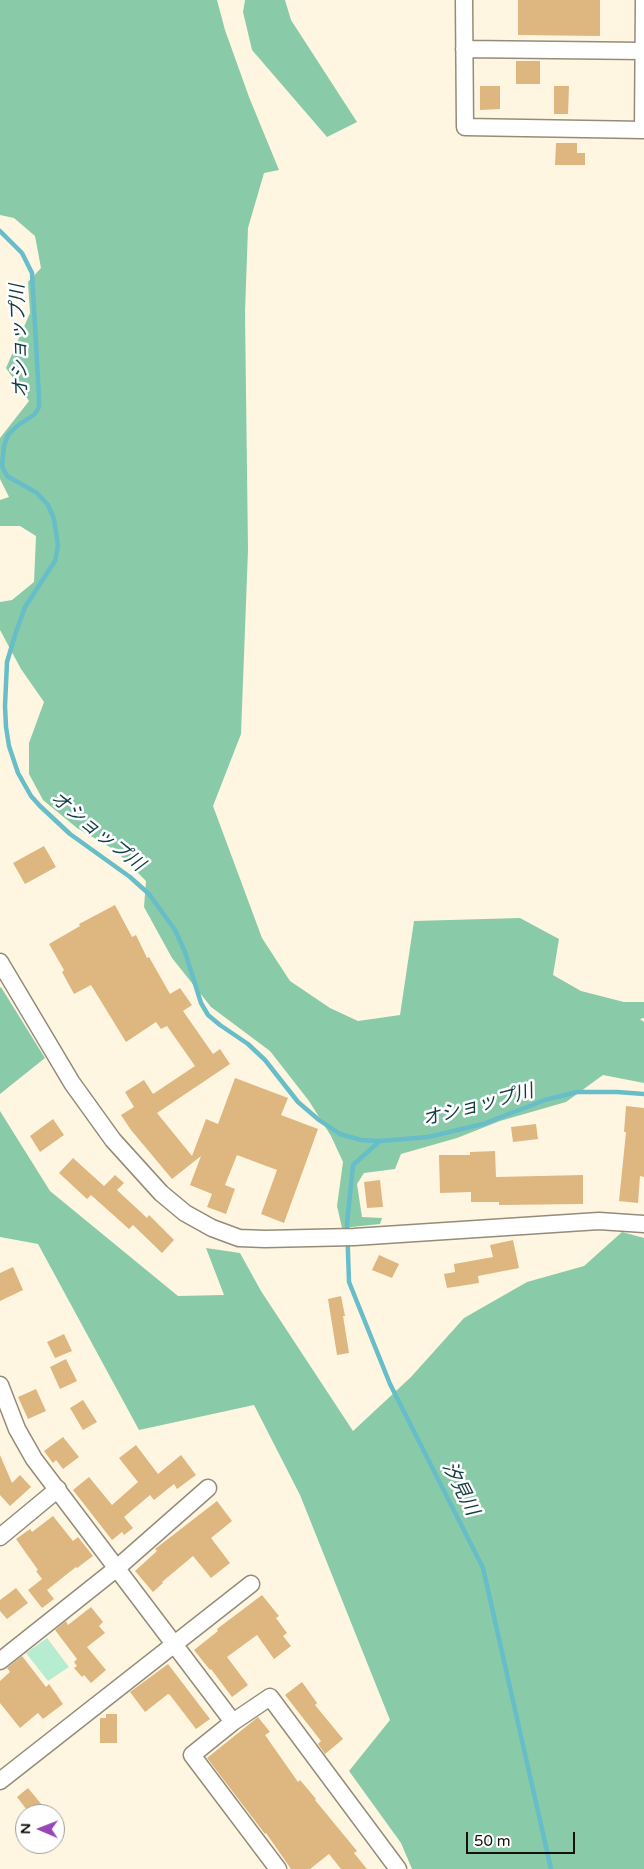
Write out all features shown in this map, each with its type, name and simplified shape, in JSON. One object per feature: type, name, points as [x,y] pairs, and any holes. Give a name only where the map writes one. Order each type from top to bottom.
[{"type":"street","points":[[464,0],[465,127],[643,130],[644,0]]},
{"type":"street","points":[[464,49],[644,51]]},
{"type":"street","points":[[0,962],[72,1083],[113,1140],[161,1193],[185,1213],[212,1228],[239,1238],[354,1237],[590,1221],[644,1224]]},
{"type":"street","points":[[0,1385],[17,1429],[34,1459],[234,1722]]},
{"type":"street","points":[[0,1661],[117,1568],[208,1488]]},
{"type":"street","points":[[0,1537],[58,1490]]},
{"type":"street","points":[[0,1781],[251,1584]]},
{"type":"street","points":[[278,1869],[192,1755],[270,1697],[398,1869]]},
{"type":"green space","points":[[0,0],[217,0],[225,30],[249,97],[279,170],[264,173],[248,228],[245,312],[248,550],[241,734],[213,806],[262,938],[290,981],[330,1008],[358,1021],[400,1015],[414,921],[520,918],[559,939],[553,975],[581,991],[624,1002],[644,1002],[644,1018],[640,1019],[644,1022],[644,1083],[603,1075],[566,1102],[500,1121],[457,1138],[401,1154],[395,1169],[364,1173],[357,1184],[362,1217],[382,1218],[380,1224],[342,1228],[337,1206],[343,1162],[331,1136],[309,1101],[270,1051],[211,1007],[172,958],[144,907],[146,881],[115,850],[77,828],[43,800],[29,774],[29,743],[44,702],[21,669],[0,630],[0,602],[12,600],[34,582],[36,536],[20,526],[0,526],[0,500],[9,497],[0,479],[0,438],[29,401],[6,368],[30,313],[28,282],[41,268],[35,236],[14,218],[0,215]]},
{"type":"green space","points":[[245,0],[285,0],[291,20],[357,122],[327,137],[252,50],[243,12]]},
{"type":"green space","points":[[0,988],[45,1058],[0,1094]]},
{"type":"green space","points":[[0,1111],[50,1191],[178,1296],[224,1295],[206,1248],[240,1253],[261,1291],[353,1431],[411,1377],[464,1318],[527,1282],[584,1266],[622,1232],[644,1238],[644,1869],[412,1869],[401,1843],[349,1771],[390,1720],[300,1495],[254,1405],[139,1430],[38,1244],[0,1237]]},
{"type":"green space","points":[[47,1638],[69,1667],[48,1681],[26,1653]]},
{"type":"building","points":[[518,0],[600,0],[600,36],[518,35]]},
{"type":"building","points":[[516,61],[540,61],[540,84],[516,84]]},
{"type":"building","points":[[480,86],[500,86],[500,109],[480,110]]},
{"type":"building","points":[[554,86],[569,86],[568,114],[554,114]]},
{"type":"building","points":[[556,143],[577,143],[577,153],[585,153],[585,165],[555,165]]},
{"type":"building","points":[[44,846],[56,867],[25,884],[13,863]]},
{"type":"building","points":[[115,905],[132,937],[136,935],[147,958],[149,957],[170,994],[180,988],[192,1005],[183,1011],[213,1054],[220,1049],[230,1064],[157,1113],[192,1156],[206,1119],[218,1124],[235,1078],[288,1098],[281,1115],[318,1129],[284,1223],[261,1214],[277,1170],[237,1155],[225,1185],[235,1189],[226,1214],[207,1207],[212,1194],[190,1185],[201,1156],[172,1179],[131,1130],[121,1115],[134,1107],[125,1092],[144,1080],[153,1094],[195,1066],[167,1026],[161,1029],[156,1022],[126,1042],[91,985],[74,994],[62,972],[64,970],[49,944],[80,926],[79,924]]},
{"type":"building","points":[[626,1106],[644,1108],[644,1177],[640,1176],[638,1203],[619,1201],[626,1132],[624,1132]]},
{"type":"building","points":[[53,1119],[64,1135],[40,1152],[30,1136]]},
{"type":"building","points":[[536,1124],[538,1139],[513,1142],[511,1127]]},
{"type":"building","points":[[495,1151],[496,1177],[583,1175],[583,1204],[499,1205],[499,1202],[471,1202],[471,1192],[440,1193],[439,1155],[470,1155],[470,1152]]},
{"type":"building","points":[[73,1158],[104,1186],[115,1175],[124,1183],[117,1190],[147,1218],[149,1215],[174,1240],[162,1253],[133,1225],[129,1229],[91,1195],[87,1199],[59,1173]]},
{"type":"building","points":[[380,1180],[383,1207],[367,1208],[364,1182]]},
{"type":"building","points":[[513,1240],[519,1268],[478,1276],[479,1283],[447,1288],[444,1274],[455,1272],[454,1264],[493,1257],[490,1245]]},
{"type":"building","points":[[379,1255],[399,1264],[392,1278],[372,1270]]},
{"type":"building","points":[[13,1267],[23,1290],[0,1301],[0,1273]]},
{"type":"building","points":[[341,1296],[349,1353],[337,1355],[328,1299]]},
{"type":"building","points":[[64,1334],[72,1351],[55,1358],[47,1342]]},
{"type":"building","points":[[66,1359],[77,1381],[60,1389],[50,1367]]},
{"type":"building","points":[[36,1389],[46,1411],[28,1419],[18,1397]]},
{"type":"building","points":[[83,1400],[97,1422],[83,1430],[70,1408]]},
{"type":"building","points":[[63,1437],[79,1457],[63,1469],[56,1460],[53,1463],[44,1451]]},
{"type":"building","points":[[136,1445],[158,1474],[181,1455],[196,1475],[177,1489],[174,1484],[154,1500],[150,1495],[124,1517],[133,1528],[124,1535],[122,1532],[112,1540],[73,1490],[89,1477],[112,1505],[138,1482],[119,1458]]},
{"type":"building","points":[[0,1455],[12,1483],[20,1475],[31,1487],[10,1506],[0,1495]]},
{"type":"building","points":[[217,1501],[232,1521],[211,1538],[230,1563],[211,1578],[193,1556],[153,1592],[135,1571],[157,1551],[155,1549]]},
{"type":"building","points":[[53,1516],[73,1541],[78,1537],[93,1556],[47,1590],[54,1599],[42,1608],[28,1590],[42,1579],[36,1571],[38,1570],[16,1539],[30,1529],[32,1532]]},
{"type":"building","points":[[16,1588],[28,1603],[7,1619],[0,1611],[0,1600]]},
{"type":"building","points":[[262,1595],[279,1616],[276,1618],[287,1633],[283,1636],[291,1646],[274,1659],[257,1635],[227,1657],[248,1685],[232,1697],[194,1650],[218,1631],[217,1629]]},
{"type":"building","points":[[91,1607],[103,1622],[99,1626],[105,1633],[87,1647],[106,1670],[91,1683],[74,1668],[77,1666],[74,1662],[77,1659],[55,1630],[66,1621],[68,1625]]},
{"type":"building","points":[[22,1656],[46,1687],[49,1684],[63,1704],[43,1719],[38,1713],[20,1728],[0,1703],[0,1681],[10,1672],[7,1668]]},
{"type":"building","points":[[168,1664],[210,1719],[196,1729],[170,1695],[168,1694],[145,1712],[130,1692]]},
{"type":"building","points":[[302,1682],[317,1703],[315,1705],[343,1739],[325,1754],[318,1744],[321,1741],[285,1695]]},
{"type":"building","points":[[106,1714],[117,1714],[117,1743],[100,1743],[100,1718],[106,1718]]},
{"type":"building","points":[[258,1717],[270,1732],[265,1735],[298,1782],[300,1780],[316,1799],[357,1851],[354,1853],[367,1869],[341,1869],[329,1854],[310,1869],[291,1869],[266,1833],[207,1758]]},
{"type":"building","points":[[28,1788],[41,1804],[22,1804],[17,1797]]},
{"type":"waterway","name":"オショップ川","points":[[0,231],[22,253],[32,273],[39,397],[39,407],[35,414],[17,426],[8,435],[4,446],[2,466],[7,476],[37,493],[48,505],[54,519],[58,546],[55,561],[25,607],[7,662],[5,706],[9,746],[18,773],[31,796],[70,834],[130,877],[149,894],[175,930],[185,952],[201,1003],[208,1015],[248,1044],[265,1060],[298,1102],[319,1120],[340,1134],[361,1140],[380,1141],[428,1137],[483,1124],[545,1100],[577,1092],[644,1094]]},
{"type":"waterway","name":"汐見川","points":[[380,1141],[353,1165],[347,1224],[349,1282],[390,1384],[483,1568],[551,1869]]}]
